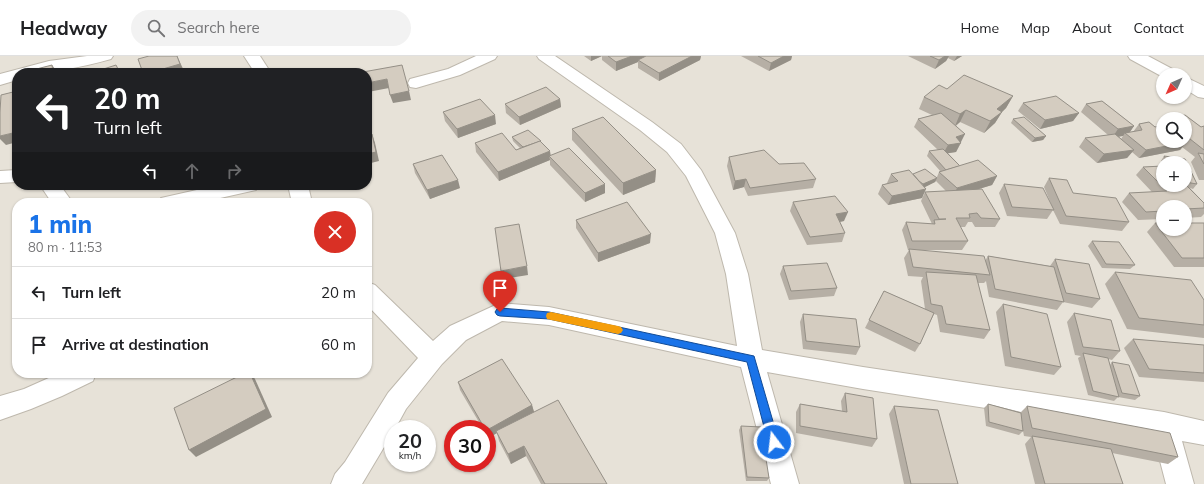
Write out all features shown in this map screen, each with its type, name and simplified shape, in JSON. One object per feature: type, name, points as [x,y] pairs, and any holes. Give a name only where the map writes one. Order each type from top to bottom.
[{"type":"street","points":[[41,68],[79,63],[105,56]]},
{"type":"street","points":[[252,56],[260,68]]},
{"type":"street","points":[[416,83],[454,72],[489,56]]},
{"type":"street","points":[[545,56],[646,126],[674,148],[694,174],[725,233],[737,274],[751,359],[785,484]]},
{"type":"street","points":[[1136,56],[1159,68]]},
{"type":"street","points":[[0,80],[12,76]]},
{"type":"street","points":[[1192,86],[1204,93]]},
{"type":"street","points":[[0,177],[12,176]]},
{"type":"street","points":[[190,198],[226,190]]},
{"type":"street","points":[[372,296],[433,357]]},
{"type":"street","points":[[345,484],[355,471],[397,401],[433,357],[458,333],[500,312],[549,316],[751,359],[863,378],[1164,424],[1204,433]]},
{"type":"street","points":[[0,408],[22,402],[74,378]]},
{"type":"street","points":[[1164,424],[1180,484]]},
{"type":"shaded area","points":[[0,56],[1204,56],[1204,484],[0,484]]},
{"type":"building","points":[[149,56],[177,56],[180,64],[166,68],[141,68],[138,59]]},
{"type":"building","points":[[608,56],[632,56],[616,62]]},
{"type":"building","points":[[646,56],[692,56],[659,73],[638,60]]},
{"type":"building","points":[[758,56],[784,56],[771,63]]},
{"type":"building","points":[[930,56],[945,56],[939,60]]},
{"type":"building","points":[[52,65],[52,68],[40,68]]},
{"type":"building","points":[[116,65],[118,68],[107,68]]},
{"type":"building","points":[[402,65],[409,91],[390,95],[387,79],[372,82],[372,70]]},
{"type":"building","points":[[964,75],[1013,96],[997,109],[1002,112],[990,121],[966,110],[960,114],[924,97],[939,85],[947,89]]},
{"type":"building","points":[[546,87],[560,99],[519,117],[505,104]]},
{"type":"building","points":[[12,92],[12,133],[0,136],[0,112],[1,95]]},
{"type":"building","points":[[1056,96],[1079,113],[1045,120],[1023,103]]},
{"type":"building","points":[[480,99],[495,115],[457,129],[443,112]]},
{"type":"building","points":[[1102,101],[1134,126],[1118,129],[1086,104]]},
{"type":"building","points":[[941,113],[965,134],[956,137],[961,143],[948,145],[918,119]]},
{"type":"building","points":[[603,117],[656,170],[623,183],[572,129]]},
{"type":"building","points":[[1024,117],[1046,136],[1035,138],[1013,119]]},
{"type":"building","points":[[1192,120],[1201,127],[1204,126],[1204,150],[1192,141]]},
{"type":"building","points":[[1149,122],[1156,127],[1156,148],[1146,150],[1125,133],[1142,130],[1139,124]]},
{"type":"building","points":[[528,130],[541,141],[523,147],[512,137]]},
{"type":"building","points":[[502,133],[516,150],[540,141],[550,151],[498,172],[475,143]]},
{"type":"building","points":[[372,134],[376,152],[372,153]]},
{"type":"building","points":[[1115,134],[1134,150],[1104,154],[1085,138]]},
{"type":"building","points":[[569,148],[605,184],[585,193],[549,156]]},
{"type":"building","points":[[943,149],[960,166],[946,170],[929,151]]},
{"type":"building","points":[[764,150],[779,164],[804,163],[816,179],[750,188],[746,179],[735,181],[729,157]]},
{"type":"building","points":[[1198,153],[1204,154],[1204,164]]},
{"type":"building","points":[[442,155],[458,180],[427,190],[413,164]]},
{"type":"building","points":[[978,160],[997,176],[957,188],[939,172]]},
{"type":"building","points":[[1156,166],[1156,180],[1143,167]]},
{"type":"building","points":[[925,169],[937,178],[923,184],[913,174]]},
{"type":"building","points":[[909,170],[926,189],[892,196],[882,185],[898,181],[891,174]]},
{"type":"building","points":[[1192,174],[1197,184],[1192,183]]},
{"type":"building","points":[[1049,178],[1067,180],[1073,193],[1116,198],[1129,222],[1066,216]]},
{"type":"building","points":[[1004,184],[1043,188],[1054,210],[1012,207]]},
{"type":"building","points":[[982,189],[1000,219],[981,218],[977,213],[969,214],[970,218],[956,218],[968,241],[912,241],[906,222],[935,224],[934,220],[946,219],[939,219],[925,192]]},
{"type":"building","points":[[1192,191],[1204,203],[1204,208],[1192,209],[1192,200],[1156,200],[1156,211],[1146,212],[1129,193]]},
{"type":"building","points":[[835,196],[848,212],[836,214],[845,233],[810,237],[793,202]]},
{"type":"building","points":[[627,202],[651,234],[598,253],[576,220]]},
{"type":"building","points":[[1192,223],[1204,223],[1204,258],[1182,258],[1165,236],[1192,236]]},
{"type":"building","points":[[519,224],[527,266],[501,271],[495,228]]},
{"type":"building","points":[[1092,241],[1119,242],[1135,265],[1106,264]]},
{"type":"building","points":[[909,249],[984,256],[990,275],[913,267]]},
{"type":"building","points":[[988,256],[1054,267],[1064,302],[995,289]]},
{"type":"building","points":[[1055,259],[1089,264],[1100,299],[1066,293]]},
{"type":"building","points":[[827,263],[837,288],[791,291],[783,266]]},
{"type":"building","points":[[926,272],[976,275],[990,330],[946,324],[942,306],[931,304]]},
{"type":"building","points":[[1115,272],[1191,280],[1204,300],[1204,325],[1139,318]]},
{"type":"building","points":[[884,291],[934,313],[920,344],[869,320]]},
{"type":"building","points":[[1003,304],[1047,314],[1061,367],[1011,357]]},
{"type":"building","points":[[1074,313],[1111,320],[1120,351],[1083,347]]},
{"type":"building","points":[[803,314],[856,319],[860,347],[806,341]]},
{"type":"building","points":[[1133,339],[1204,345],[1204,373],[1149,369]]},
{"type":"building","points":[[1083,353],[1108,358],[1119,397],[1093,391]]},
{"type":"building","points":[[502,359],[532,405],[496,425],[496,420],[480,420],[458,382]]},
{"type":"building","points":[[1112,362],[1129,365],[1140,396],[1122,393]]},
{"type":"building","points":[[235,378],[252,378],[266,409],[189,450],[174,408]]},
{"type":"building","points":[[845,393],[873,398],[877,439],[800,426],[800,404],[847,412]]},
{"type":"building","points":[[558,400],[607,484],[545,484],[524,446],[508,454],[496,431]]},
{"type":"building","points":[[988,404],[1021,413],[1023,431],[989,422]]},
{"type":"building","points":[[894,406],[938,410],[958,484],[911,484]]},
{"type":"building","points":[[1027,406],[1170,433],[1178,457],[1032,428]]},
{"type":"building","points":[[741,426],[761,427],[769,478],[747,477]]},
{"type":"building","points":[[1032,436],[1111,449],[1123,484],[1045,484]]},
{"type":"slow traffic","points":[[551,316],[618,330]]},
{"type":"route","points":[[500,312],[549,316],[751,359],[774,442]]}]
